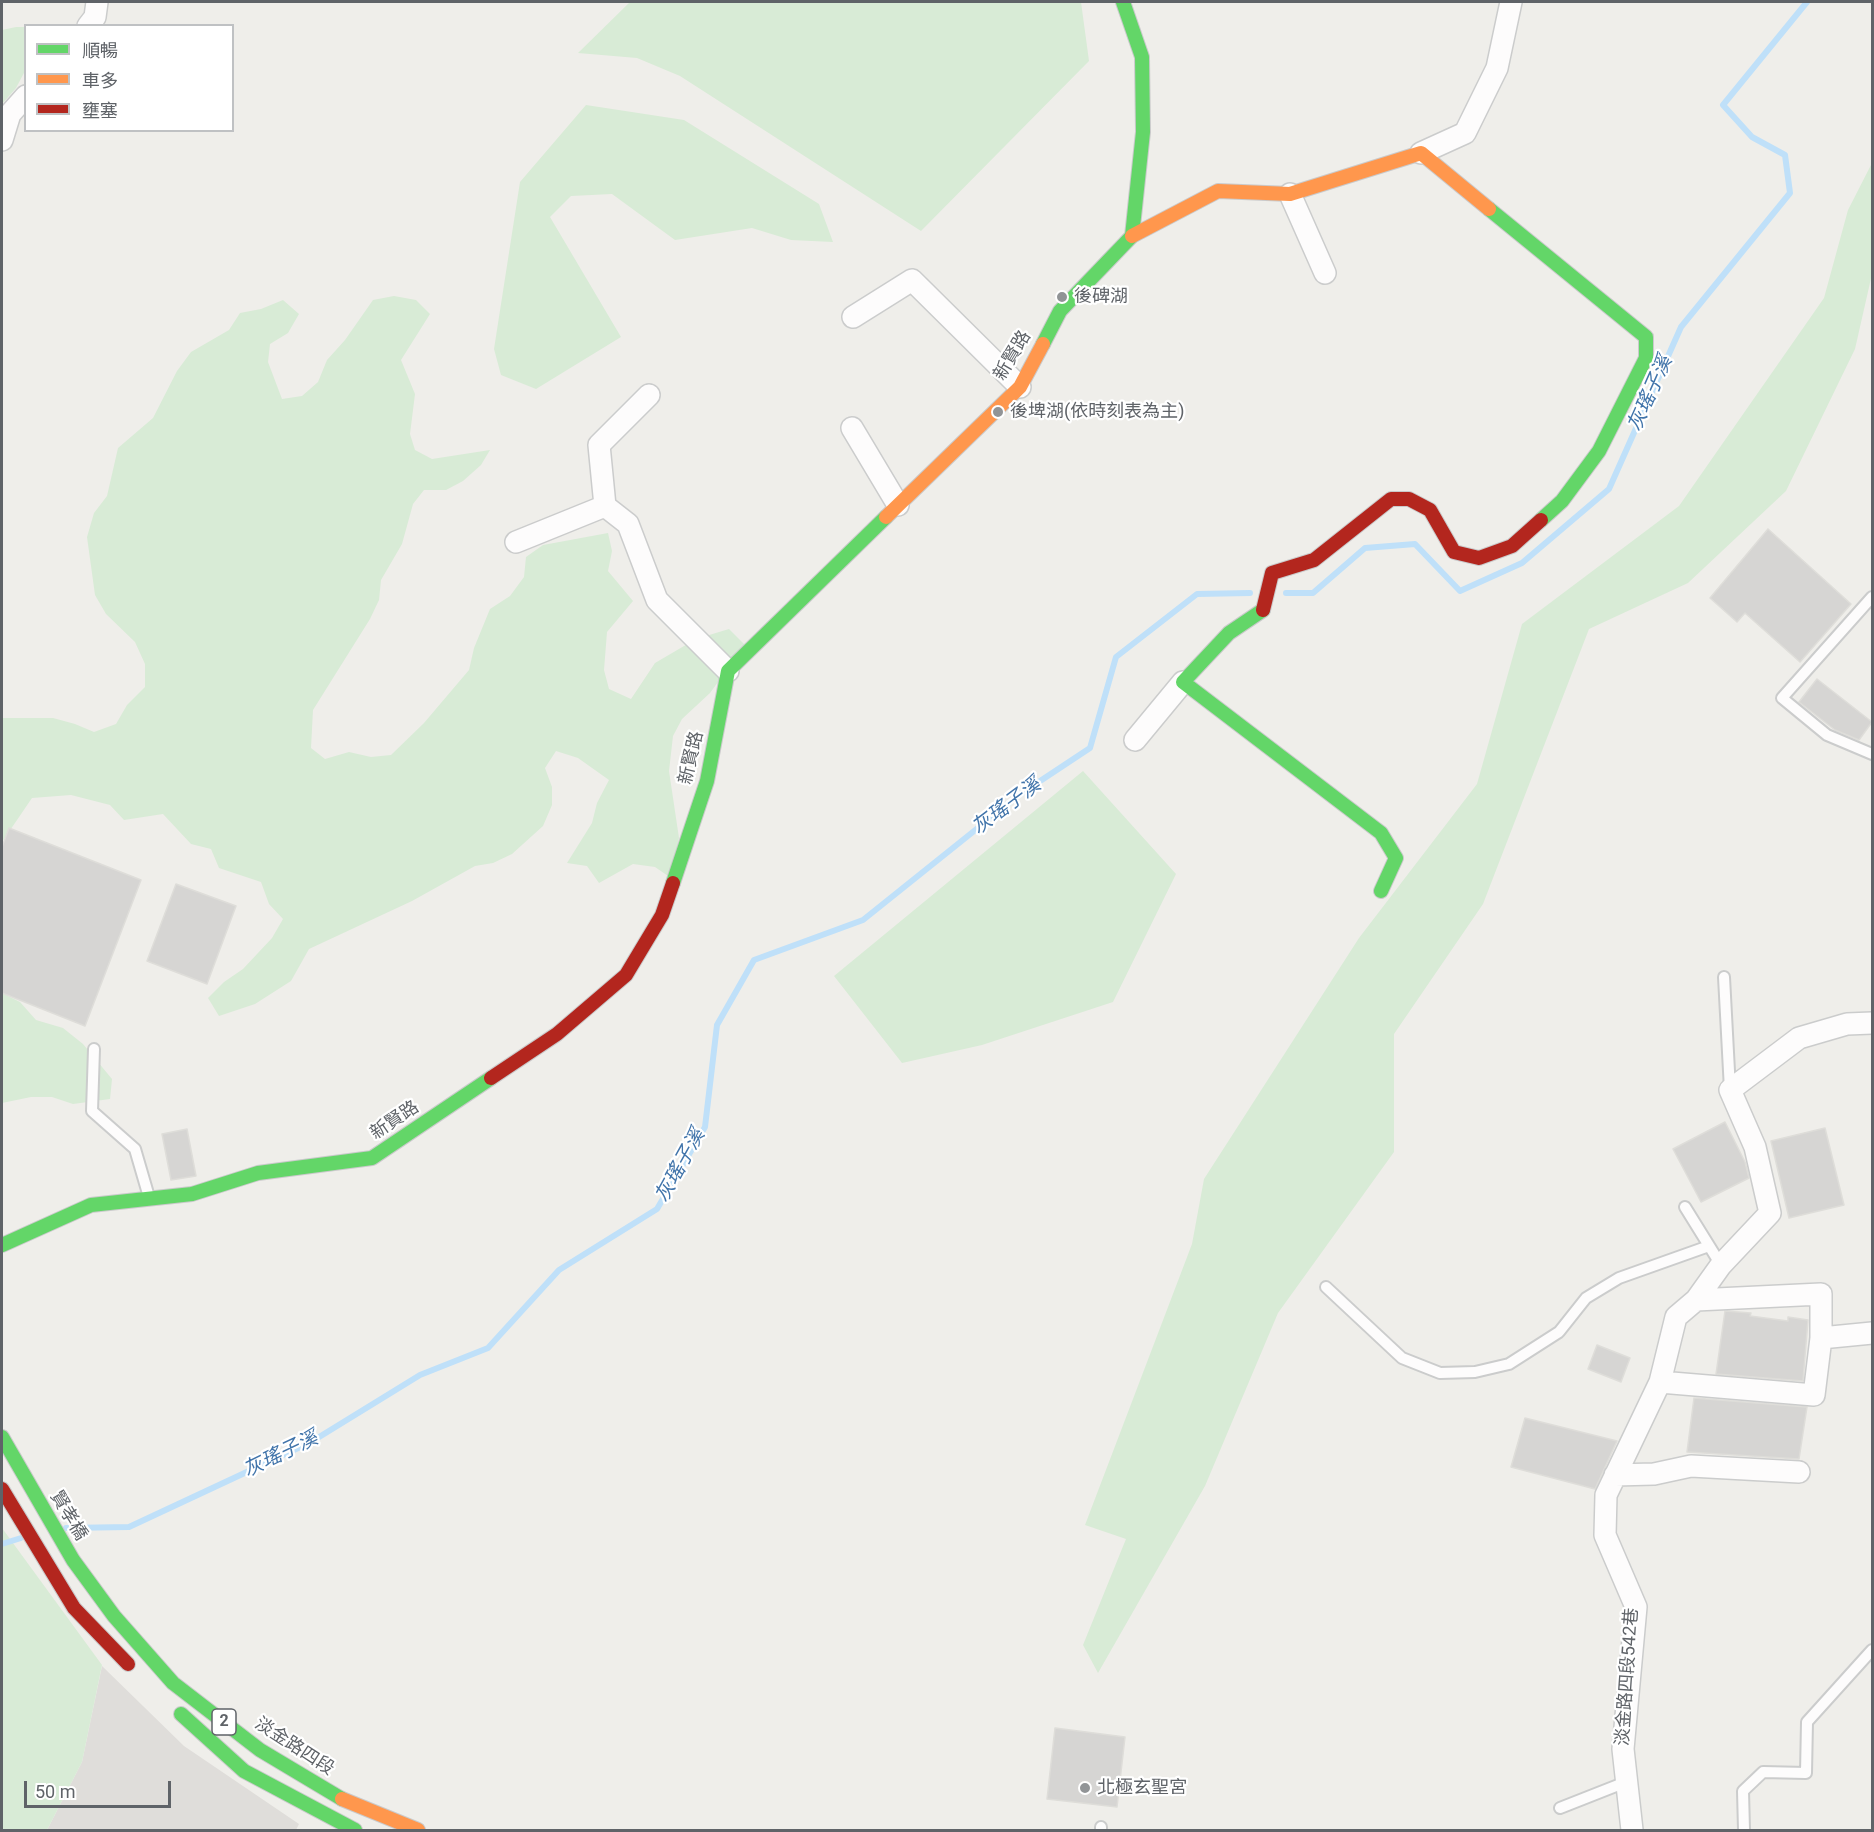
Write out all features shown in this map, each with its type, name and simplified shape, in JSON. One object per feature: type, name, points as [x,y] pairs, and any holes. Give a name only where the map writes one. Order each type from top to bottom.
[{"type":"street","points":[[90,24],[95,17],[97,2]]},
{"type":"street","points":[[1122,2],[1142,57],[1143,132],[1132,236]]},
{"type":"street","points":[[1324,273],[1290,195],[1421,153],[1465,133],[1497,68],[1511,2]]},
{"type":"street","points":[[2,140],[10,114],[24,98]]},
{"type":"street","points":[[1135,740],[1183,681],[1229,633],[1265,608],[1272,573],[1314,561],[1391,499],[1409,499],[1430,510],[1454,552],[1479,558],[1512,546],[1562,501],[1599,451],[1646,358],[1646,337],[1421,153]]},
{"type":"street","name":"新賢路","points":[[2,1245],[18,1240],[91,1205],[192,1194],[258,1173],[372,1158],[557,1034],[626,975],[662,915],[703,792],[728,671],[1020,387],[1060,311],[1132,236],[1218,191],[1290,195]]},
{"type":"street","points":[[853,317],[912,280],[1020,387]]},
{"type":"street","points":[[649,395],[599,446],[605,506],[628,524],[657,600],[728,671]]},
{"type":"street","points":[[852,428],[898,505]]},
{"type":"street","points":[[516,542],[605,506]]},
{"type":"street","points":[[1183,681],[1381,833],[1396,858],[1381,891]]},
{"type":"street","points":[[1730,1090],[1799,1038],[1847,1024],[1872,1023]]},
{"type":"street","name":"淡金路四段542巷","points":[[1632,1830],[1623,1749],[1636,1606],[1605,1535],[1606,1495],[1660,1382],[1676,1317],[1696,1300],[1721,1265],[1770,1213],[1755,1147],[1730,1090]]},
{"type":"street","points":[[1660,1382],[1814,1395],[1821,1338],[1821,1294],[1696,1300]]},
{"type":"street","points":[[1821,1338],[1872,1332]]},
{"type":"street","name":"賢孝橋","points":[[2,1437],[31,1491],[74,1560]]},
{"type":"street","points":[[1614,1475],[1654,1474],[1691,1466],[1799,1472]]},
{"type":"street","points":[[2,1489],[74,1608],[138,1675]]},
{"type":"street","name":"淡金路四段","points":[[74,1560],[114,1616],[173,1683],[260,1750],[342,1799],[418,1830]]},
{"type":"street","name":"2","points":[[173,1707],[244,1771],[355,1830]]},
{"type":"lane","points":[[1872,597],[1782,698],[1827,735],[1872,754]]},
{"type":"lane","points":[[1724,977],[1730,1090]]},
{"type":"lane","points":[[94,1048],[92,1111],[135,1149],[149,1198]]},
{"type":"lane","points":[[1685,1207],[1721,1265]]},
{"type":"lane","points":[[1326,1287],[1402,1359],[1440,1373],[1475,1372],[1509,1364],[1559,1332],[1586,1298],[1619,1278],[1709,1246]]},
{"type":"lane","points":[[1744,1830],[1743,1791],[1763,1772],[1806,1773],[1807,1722],[1872,1650]]},
{"type":"lane","points":[[1560,1808],[1626,1782]]},
{"type":"shaded area","points":[[102,1666],[184,1746],[299,1824],[296,1830],[47,1830],[82,1762]]},
{"type":"green space","points":[[630,2],[1081,2],[1089,61],[921,231],[680,76],[637,58],[578,53]]},
{"type":"green space","points":[[24,27],[24,73],[16,88],[2,104],[2,30]]},
{"type":"green space","points":[[586,105],[684,120],[819,204],[833,242],[791,240],[752,228],[675,240],[612,194],[571,196],[550,217],[621,337],[536,389],[501,375],[494,349],[520,182]]},
{"type":"green space","points":[[1872,163],[1872,274],[1855,349],[1786,491],[1688,583],[1589,629],[1483,904],[1394,1034],[1394,1152],[1278,1313],[1205,1486],[1098,1673],[1083,1645],[1126,1539],[1085,1525],[1192,1244],[1204,1179],[1359,938],[1477,784],[1522,624],[1679,506],[1824,298],[1848,210]]},
{"type":"green space","points":[[394,296],[416,300],[430,314],[401,360],[415,394],[410,434],[415,450],[432,459],[490,450],[481,465],[463,481],[446,490],[424,490],[413,504],[402,544],[381,580],[379,600],[370,619],[313,710],[311,748],[325,759],[349,752],[371,757],[391,755],[424,723],[469,670],[474,648],[490,609],[510,596],[524,577],[526,557],[543,545],[608,533],[612,551],[608,571],[633,601],[607,632],[604,670],[609,689],[631,699],[655,663],[696,639],[729,629],[745,645],[710,693],[682,719],[673,736],[669,771],[679,838],[671,878],[655,867],[633,864],[599,883],[587,866],[567,863],[592,823],[597,803],[609,780],[578,758],[556,751],[545,768],[552,787],[552,805],[543,826],[512,854],[493,863],[475,866],[412,901],[309,949],[291,981],[255,1004],[219,1016],[208,998],[224,982],[243,969],[272,938],[283,919],[269,904],[261,882],[219,868],[211,849],[191,844],[163,814],[124,820],[110,805],[71,795],[32,798],[2,842],[2,718],[53,718],[94,732],[116,724],[127,705],[145,687],[145,664],[135,642],[106,614],[95,595],[87,537],[94,513],[107,496],[118,448],[153,418],[177,371],[191,352],[229,330],[240,313],[261,309],[283,300],[299,314],[288,333],[270,344],[268,362],[282,399],[302,396],[318,382],[327,360],[345,340],[373,300]]},
{"type":"green space","points":[[1083,771],[1176,874],[1113,1002],[982,1045],[902,1063],[834,976]]},
{"type":"green space","points":[[2,993],[20,1002],[36,1020],[63,1028],[83,1044],[112,1079],[110,1099],[73,1104],[52,1097],[31,1097],[2,1103]]},
{"type":"green space","points":[[2,1528],[102,1665],[82,1762],[47,1830],[2,1830]]},
{"type":"building","points":[[1768,529],[1851,604],[1800,662],[1745,613],[1737,622],[1710,598]]},
{"type":"building","points":[[1817,679],[1872,722],[1859,740],[1835,730],[1799,702]]},
{"type":"building","points":[[9,828],[141,880],[85,1026],[2,993],[2,847]]},
{"type":"building","points":[[176,884],[236,906],[207,984],[147,961]]},
{"type":"building","points":[[1725,1122],[1745,1162],[1749,1178],[1701,1202],[1673,1149]]},
{"type":"building","points":[[1825,1128],[1844,1205],[1789,1218],[1771,1141]]},
{"type":"building","points":[[187,1129],[196,1176],[171,1180],[162,1134]]},
{"type":"building","points":[[1725,1311],[1751,1313],[1750,1316],[1788,1321],[1788,1317],[1808,1320],[1803,1381],[1716,1374]]},
{"type":"building","points":[[1597,1345],[1630,1358],[1621,1382],[1588,1369]]},
{"type":"building","points":[[1694,1398],[1807,1407],[1799,1459],[1687,1452]]},
{"type":"building","points":[[1525,1418],[1617,1441],[1595,1489],[1511,1467]]},
{"type":"building","points":[[1055,1728],[1125,1737],[1117,1807],[1047,1799]]},
{"type":"waterway","name":"灰瑤子溪","points":[[1286,593],[1313,593],[1365,548],[1415,544],[1460,591],[1522,563],[1609,489],[1681,327],[1790,193],[1785,155],[1752,137],[1723,105],[1807,2]]},
{"type":"waterway","name":"灰瑤子溪","points":[[66,1528],[129,1527],[311,1442],[420,1375],[488,1348],[559,1270],[657,1209],[705,1127],[717,1025],[754,960],[863,920],[1019,795],[1090,748],[1116,657],[1197,594],[1250,593]]},
{"type":"waterway","name":"灰瑤子溪","points":[[2,1544],[21,1538]]},
{"type":"traffic: fast","points":[[1043,344],[1060,311],[1132,236],[1143,132],[1142,57],[1123,2]]},
{"type":"traffic: fast","points":[[1489,209],[1646,337],[1646,358],[1599,451],[1562,501],[1541,520]]},
{"type":"traffic: fast","points":[[673,883],[707,781],[728,671],[886,517]]},
{"type":"traffic: fast","points":[[1263,610],[1229,633],[1183,682],[1381,833],[1396,858],[1381,891]]},
{"type":"traffic: fast","points":[[2,1245],[91,1205],[192,1194],[258,1173],[372,1158],[491,1078]]},
{"type":"traffic: fast","points":[[2,1437],[73,1560],[114,1616],[173,1683],[260,1750],[342,1799]]},
{"type":"traffic: fast","points":[[181,1714],[244,1771],[355,1830]]},
{"type":"traffic: slow","points":[[1132,236],[1218,191],[1290,194],[1421,153],[1489,209]]},
{"type":"traffic: slow","points":[[886,517],[1020,387],[1043,344]]},
{"type":"traffic: slow","points":[[342,1799],[418,1830]]},
{"type":"traffic: jam","points":[[1263,610],[1272,573],[1314,560],[1391,499],[1409,499],[1430,510],[1454,552],[1479,558],[1512,546],[1541,520]]},
{"type":"traffic: jam","points":[[491,1078],[557,1034],[626,975],[662,915],[673,883]]},
{"type":"traffic: jam","points":[[2,1489],[74,1608],[128,1664]]},
{"type":"place","name":"後碑湖","points":[[1062,297]]},
{"type":"place","name":"後埤湖(依時刻表為主)","points":[[998,412]]},
{"type":"place","name":"北極玄聖宮","points":[[1085,1788]]}]
